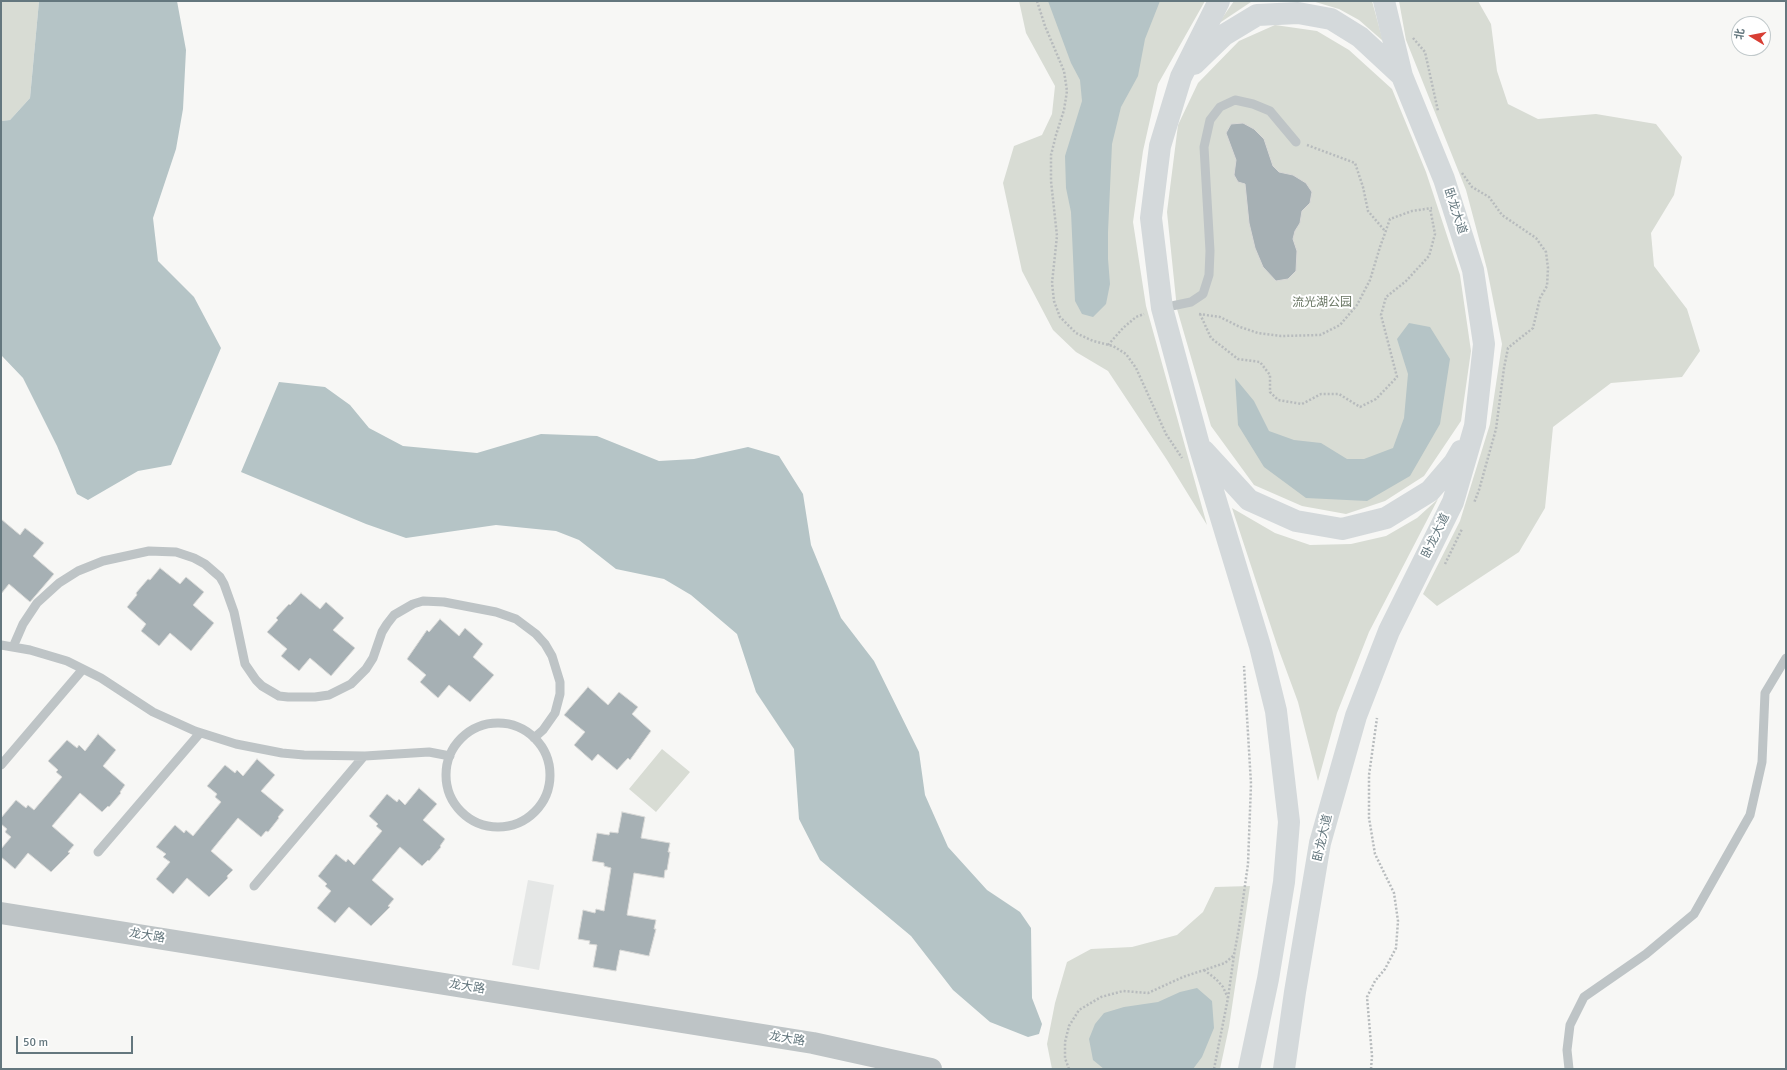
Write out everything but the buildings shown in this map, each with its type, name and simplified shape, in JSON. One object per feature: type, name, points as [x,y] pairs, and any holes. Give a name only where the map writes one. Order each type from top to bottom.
[{"type":"main road","points":[[1219,1],[1181,77],[1160,146],[1151,218],[1162,308],[1199,445],[1260,646],[1275,704],[1289,822],[1284,882],[1268,979],[1249,1069]]},
{"type":"main road","name":"卧龙大道","points":[[1284,1069],[1320,842],[1356,716],[1389,631],[1453,502],[1474,426],[1484,344],[1473,270],[1444,179],[1402,76],[1384,1]]},
{"type":"main road","points":[[1181,77],[1224,35],[1257,15],[1298,12],[1331,19],[1360,37],[1402,76]]},
{"type":"main road","points":[[1199,445],[1249,500],[1296,521],[1342,528],[1386,518],[1430,491],[1454,463],[1474,426]]},
{"type":"street","name":"龙大路","points":[[1,913],[813,1043],[931,1069]]},
{"type":"lane","points":[[1162,308],[1191,302],[1203,294],[1209,275],[1210,251],[1204,147],[1210,120],[1220,108],[1235,100],[1253,104],[1270,111],[1296,142]]},
{"type":"lane","points":[[13,647],[23,624],[37,604],[59,583],[78,571],[103,561],[149,551],[176,552],[194,558],[205,564],[220,577],[234,612],[245,664],[256,680],[269,691],[279,696],[300,698],[329,695],[351,684],[366,669],[373,658],[382,632],[387,624],[394,615],[413,604],[423,601],[444,602],[496,612],[516,619],[536,634],[544,644],[552,656],[560,682],[560,694],[555,713],[543,730],[534,738]]},
{"type":"lane","points":[[1,645],[48,655],[83,669],[101,678],[153,712],[200,732],[236,744],[282,753],[364,756],[429,752],[450,756]]},
{"type":"lane","points":[[1569,1069],[1567,1050],[1570,1025],[1584,997],[1646,954],[1694,914],[1750,815],[1762,762],[1765,693],[1786,658]]},
{"type":"lane","points":[[1,766],[83,669]]},
{"type":"lane","points":[[496,723],[518,727],[534,738],[542,748],[547,758],[549,768],[548,790],[537,809],[520,822],[510,826],[489,827],[468,818],[454,803],[446,782],[446,771],[450,756],[458,742],[466,734],[486,725],[496,723]]},
{"type":"lane","points":[[98,852],[200,732]]},
{"type":"lane","points":[[254,886],[364,756]]},
{"type":"path","points":[[1037,1],[1045,26],[1064,71],[1067,91],[1064,110],[1051,155],[1051,181],[1057,236],[1052,282],[1054,301],[1060,317],[1076,333],[1093,341],[1108,344],[1126,354],[1136,368],[1166,434],[1185,465]]},
{"type":"path","points":[[1296,142],[1320,149],[1355,163],[1363,187],[1368,211],[1386,232]]},
{"type":"path","points":[[1200,314],[1220,317],[1240,327],[1258,333],[1281,336],[1320,335],[1340,325],[1357,305],[1370,280],[1390,219],[1412,211],[1452,204]]},
{"type":"path","points":[[1191,302],[1200,314],[1211,338],[1238,359],[1260,362],[1270,375],[1270,392],[1278,400],[1302,404],[1321,394],[1339,394],[1360,407],[1376,399],[1396,377],[1382,315],[1386,297],[1406,281],[1429,256],[1435,234],[1430,208]]},
{"type":"path","points":[[1108,344],[1136,317],[1162,308]]},
{"type":"path","points":[[1214,1069],[1228,998],[1248,864],[1251,784],[1244,663]]},
{"type":"path","points":[[1069,1069],[1065,1058],[1065,1042],[1069,1026],[1079,1010],[1100,997],[1123,991],[1148,992],[1225,963],[1234,955]]},
{"type":"path","points":[[1204,970],[1216,979],[1223,987],[1228,998]]},
{"type":"shaded area","points":[[39,1],[177,1],[186,50],[183,109],[176,149],[153,218],[158,261],[194,297],[221,348],[171,465],[138,471],[88,500],[77,494],[57,446],[23,378],[2,356],[1,121],[10,120],[30,98]]},
{"type":"shaded area","points":[[1048,1],[1160,1],[1145,39],[1138,76],[1121,107],[1112,144],[1108,232],[1110,284],[1106,304],[1093,317],[1082,314],[1075,301],[1071,212],[1066,188],[1065,156],[1082,101],[1080,80],[1071,63]]},
{"type":"shaded area","points":[[1409,323],[1430,327],[1450,359],[1440,424],[1410,476],[1367,501],[1306,498],[1264,467],[1238,425],[1235,378],[1254,401],[1269,431],[1294,440],[1321,443],[1347,459],[1364,459],[1393,448],[1404,418],[1408,374],[1397,339]]},
{"type":"shaded area","points":[[279,382],[325,387],[350,405],[369,428],[403,446],[477,453],[541,434],[597,436],[659,461],[694,459],[748,447],[779,456],[803,494],[811,545],[841,618],[874,661],[919,752],[925,795],[948,847],[987,890],[1020,912],[1031,928],[1032,998],[1042,1024],[1039,1034],[1028,1037],[990,1022],[953,990],[911,936],[820,860],[799,819],[794,749],[756,692],[737,634],[691,595],[664,579],[616,569],[579,540],[556,531],[496,525],[406,538],[366,524],[241,472]]},
{"type":"shaded area","points":[[528,880],[554,885],[539,970],[512,965]]},
{"type":"shaded area","points":[[1197,988],[1212,1001],[1214,1028],[1202,1057],[1193,1069],[1104,1069],[1093,1060],[1089,1039],[1095,1024],[1104,1013],[1124,1007],[1158,1002],[1180,992]]},
{"type":"green space","points":[[1,1],[39,1],[30,98],[10,120],[1,121]]},
{"type":"green space","points":[[1019,1],[1205,1],[1158,84],[1143,151],[1133,222],[1146,306],[1207,525],[1167,460],[1108,371],[1076,352],[1053,330],[1022,271],[1003,183],[1014,146],[1042,135],[1052,114],[1055,86],[1026,33]]},
{"type":"green space","points":[[1234,1],[1273,1],[1251,2],[1218,24]]},
{"type":"green space","points":[[1312,1],[1372,1],[1383,41],[1359,20],[1339,9]]},
{"type":"green space","points":[[1399,1],[1478,1],[1491,24],[1497,71],[1508,104],[1538,119],[1596,114],[1656,124],[1682,157],[1674,195],[1651,233],[1654,266],[1687,309],[1700,351],[1682,377],[1611,383],[1553,427],[1545,508],[1519,552],[1437,606],[1423,594],[1460,521],[1490,424],[1502,344],[1487,269],[1466,190],[1406,40]]},
{"type":"green space","name":"流光湖公园","points":[[1275,25],[1317,31],[1349,50],[1392,89],[1426,172],[1460,275],[1471,351],[1461,421],[1424,476],[1385,501],[1346,514],[1302,506],[1254,485],[1211,426],[1177,309],[1167,212],[1178,125],[1198,83],[1239,41]]},
{"type":"green space","points":[[1438,499],[1369,632],[1337,713],[1318,781],[1298,702],[1277,645],[1232,508],[1275,533],[1310,545],[1351,544],[1386,536],[1417,518]]},
{"type":"green space","points":[[662,749],[690,772],[656,812],[629,789]]},
{"type":"green space","points":[[1250,886],[1229,1027],[1220,1069],[1052,1069],[1047,1044],[1055,1003],[1067,962],[1091,949],[1132,947],[1177,935],[1203,912],[1215,887]]}]
